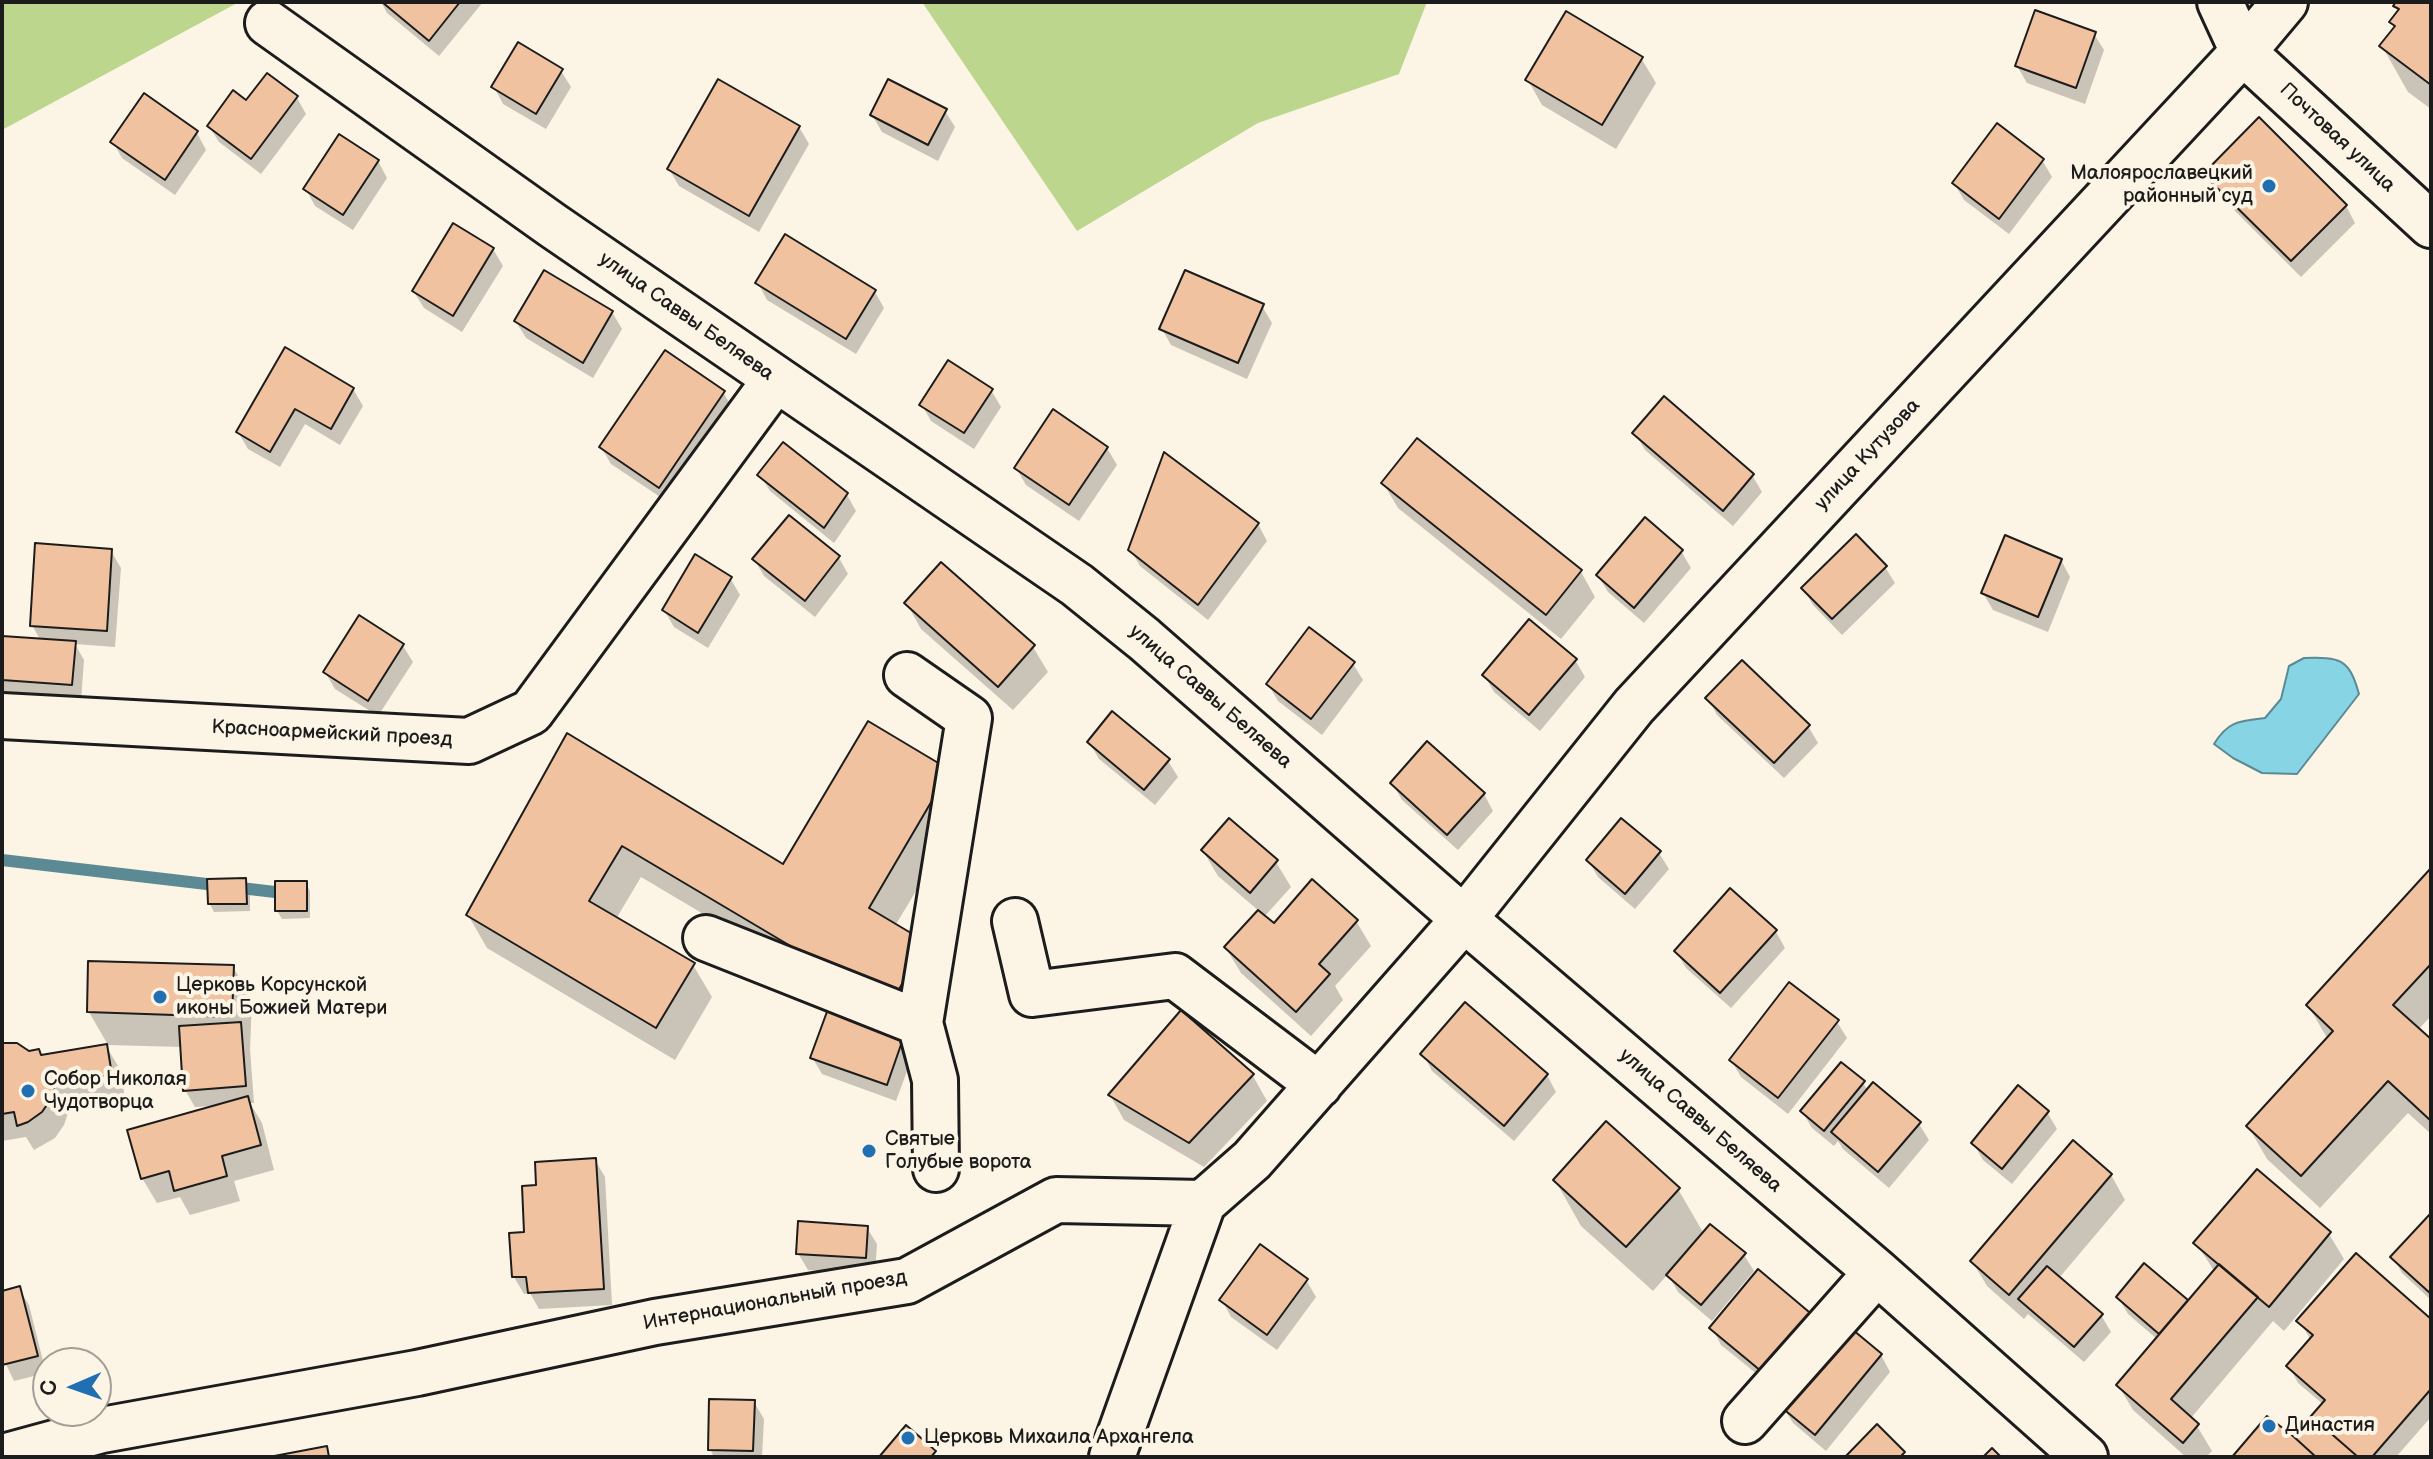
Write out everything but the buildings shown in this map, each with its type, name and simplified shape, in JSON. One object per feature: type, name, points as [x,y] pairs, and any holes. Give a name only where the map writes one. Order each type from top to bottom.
[{"type":"street","points":[[2220,2],[2243,52]]},
{"type":"street","name":"улица Кутузова","points":[[1464,919],[1634,706],[2243,52],[2285,2]]},
{"type":"street","name":"улица Саввы Беляева","points":[[268,23],[552,225],[1077,585],[1144,639],[1464,919],[1877,1272],[2085,1457]]},
{"type":"street","name":"Почтовая улица","points":[[2243,52],[2431,225]]},
{"type":"street","name":"Красноармейский проезд","points":[[2,716],[469,741],[531,712],[776,379]]},
{"type":"street","points":[[907,675],[969,718],[920,1023],[935,1080],[936,1169]]},
{"type":"street","points":[[1112,1457],[1203,1203],[1252,1160],[1464,919]]},
{"type":"street","points":[[1015,921],[1032,994],[1175,976],[1319,1085]]},
{"type":"street","points":[[706,938],[920,1023]]},
{"type":"street","name":"Интернациональный проезд","points":[[3,1457],[102,1430],[417,1373],[655,1322],[907,1281],[1056,1200],[1203,1203]]},
{"type":"street","points":[[1745,1421],[1877,1272]]},
{"type":"green space","points":[[2,2],[239,2],[2,130]]},
{"type":"green space","points":[[922,2],[1427,2],[1399,74],[1258,123],[1077,231]]},
{"type":"water","points":[[2304,658],[2341,662],[2351,673],[2359,694],[2297,774],[2262,773],[2214,744],[2229,726],[2265,718],[2281,699],[2289,666]]},
{"type":"waterway","points":[[2,860],[292,894]]},
{"type":"place","name":"Малоярославецкий районный суд","points":[[2269,186]]},
{"type":"place","name":"Церковь Корсунской иконы Божией Матери","points":[[160,997]]},
{"type":"place","name":"Собор Николая Чудотворца","points":[[28,1091]]},
{"type":"place","name":"Святые Голубые ворота","points":[[869,1151]]},
{"type":"place","name":"Династия","points":[[2269,1426]]},
{"type":"place","name":"Церковь Михаила Архангела","points":[[908,1438]]}]
